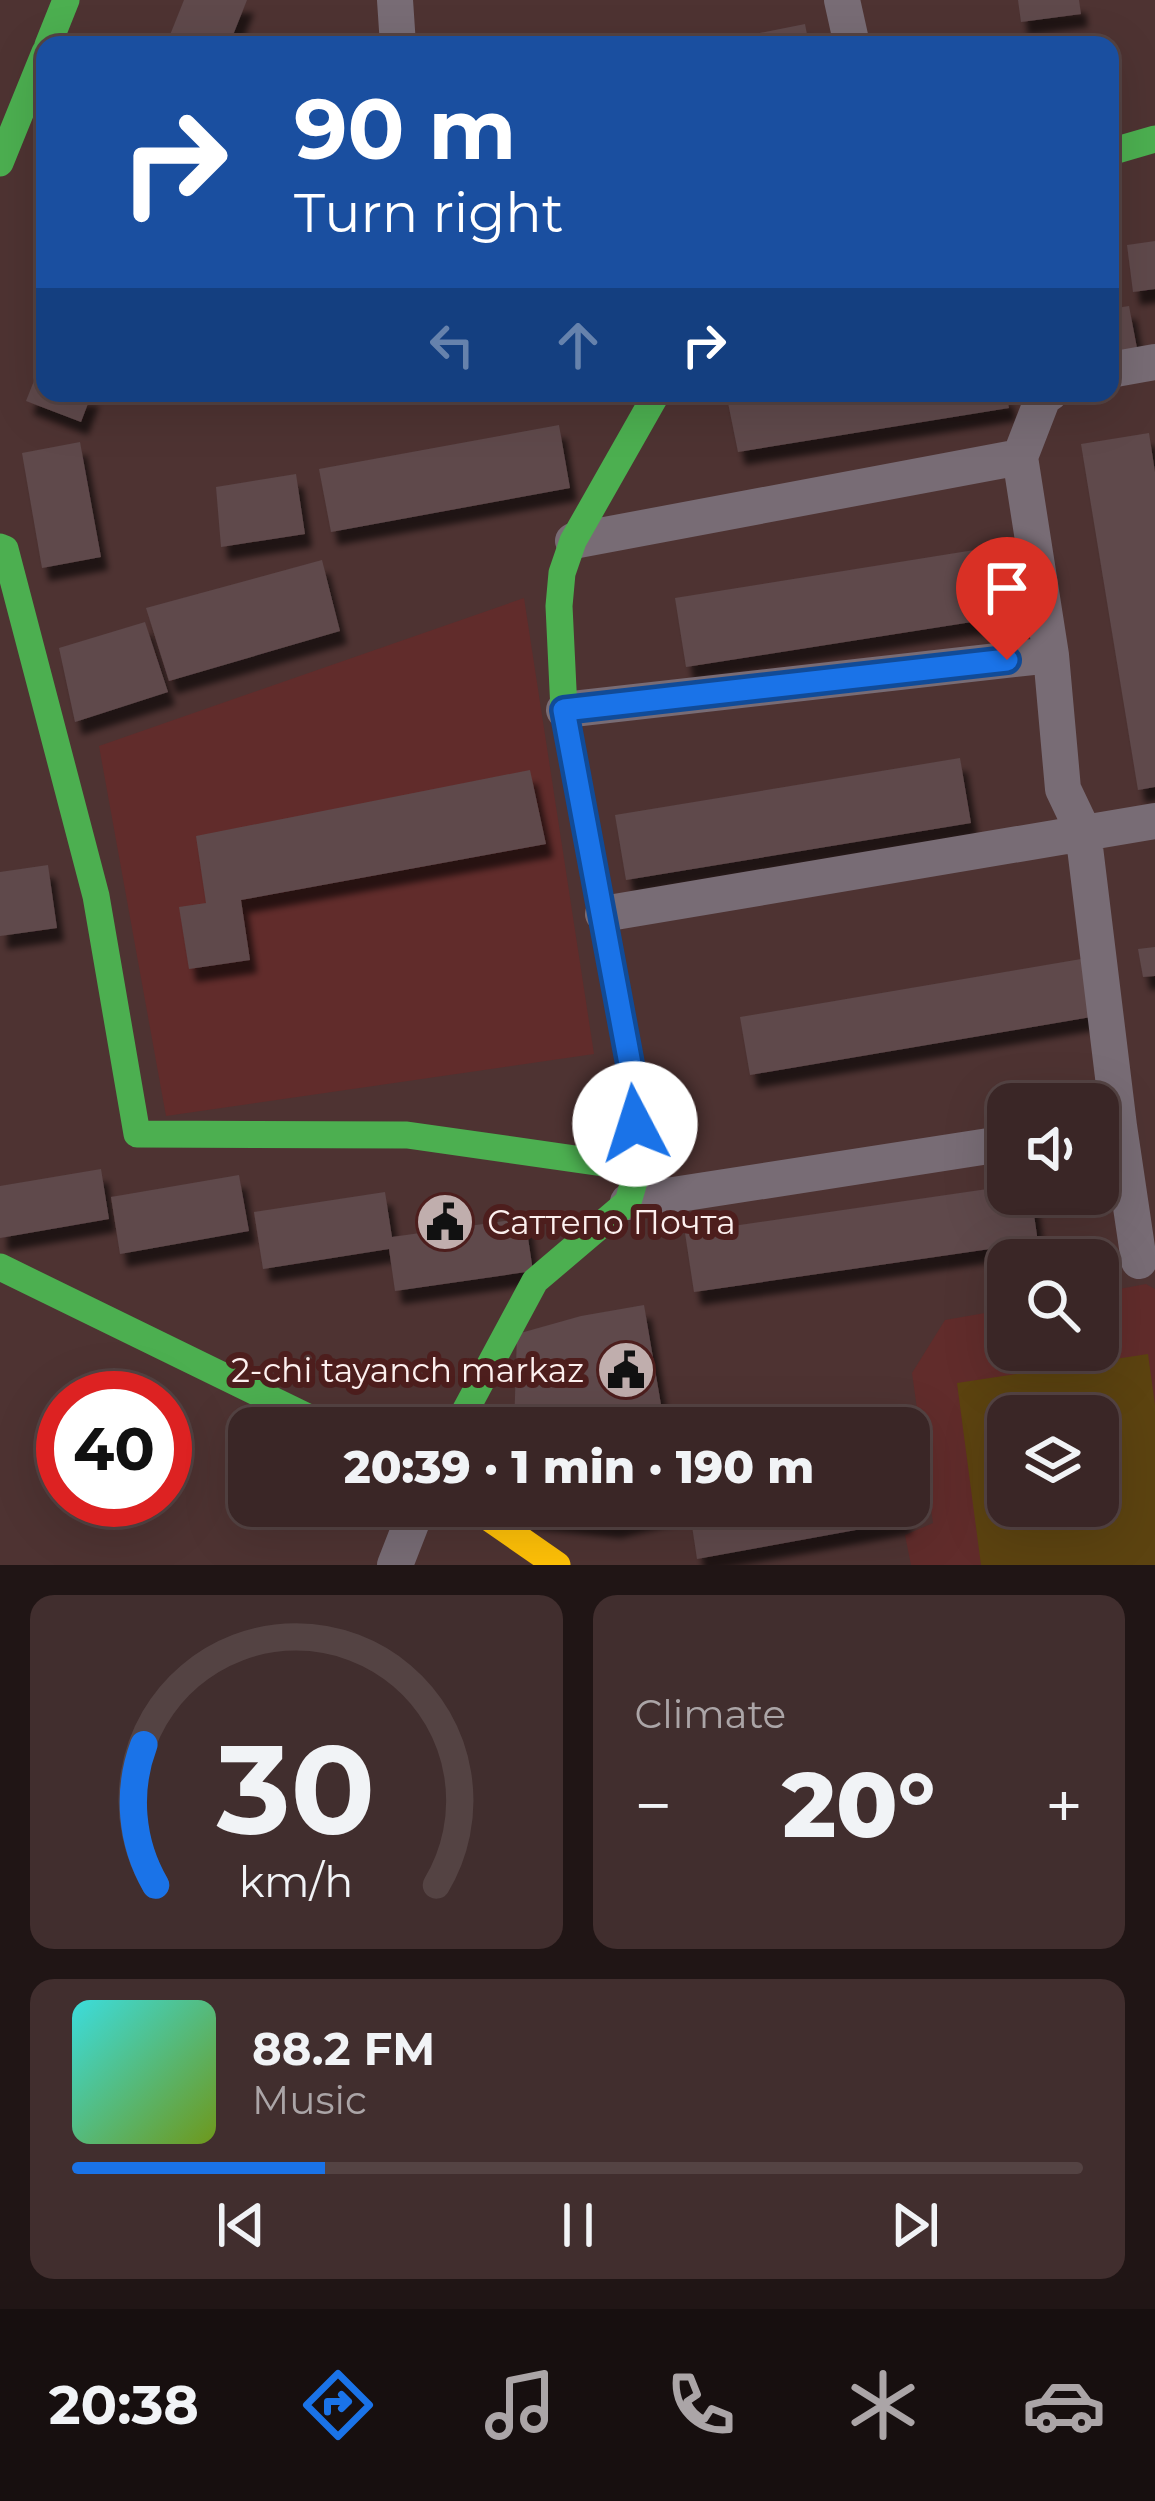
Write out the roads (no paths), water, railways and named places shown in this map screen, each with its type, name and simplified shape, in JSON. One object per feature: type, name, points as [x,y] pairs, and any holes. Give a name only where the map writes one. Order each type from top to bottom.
[{"type":"street","points":[[51,36],[66,0]]},
{"type":"street","points":[[395,0],[397,36]]},
{"type":"street","points":[[842,0],[850,36]]},
{"type":"street","points":[[0,163],[36,74]]},
{"type":"street","points":[[1119,149],[1155,139]]},
{"type":"street","points":[[1119,368],[1155,362]]},
{"type":"street","points":[[467,1407],[535,1281],[633,1185],[633,1080],[564,710],[559,606],[562,574],[573,541],[652,402]]},
{"type":"street","points":[[1041,402],[1020,457],[1051,655],[1063,789],[1083,831],[1105,1083]]},
{"type":"street","points":[[573,541],[1020,457]]},
{"type":"street","points":[[0,547],[5,549],[96,896],[137,1134],[406,1135],[633,1185],[987,1145]]},
{"type":"street","points":[[564,710],[1051,655]]},
{"type":"street","points":[[603,914],[1155,821]]},
{"type":"street","points":[[1119,1174],[1138,1261]]},
{"type":"street","points":[[0,1267],[286,1407]]},
{"type":"street","points":[[395,1565],[410,1527]]},
{"type":"street","points":[[502,1527],[557,1565]]},
{"type":"place","name":"Саттепо Почта","points":[[445,1222]]},
{"type":"place","name":"2-chi tayanch markaz","points":[[626,1370]]}]
